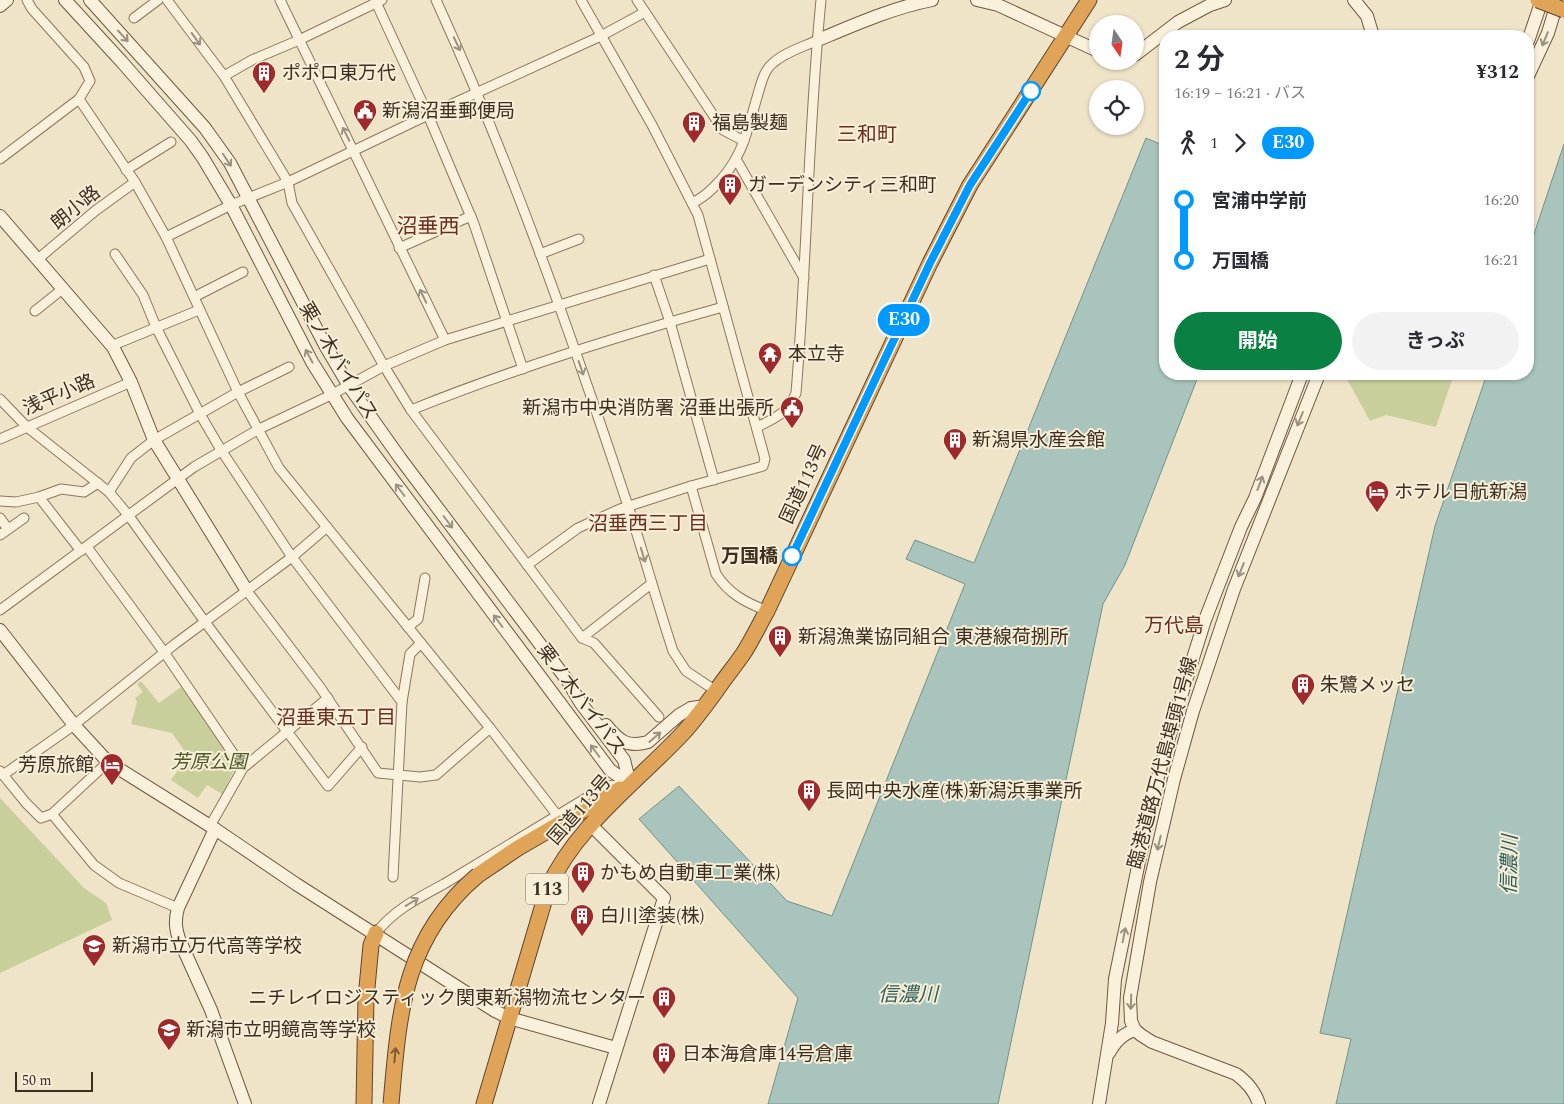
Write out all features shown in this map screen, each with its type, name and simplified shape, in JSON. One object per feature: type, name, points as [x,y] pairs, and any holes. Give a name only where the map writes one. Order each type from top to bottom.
[{"type":"highway","name":"国道113号","points":[[484,1104],[548,888],[555,872],[570,849],[591,825],[684,732],[706,706],[742,655],[767,611],[930,263],[970,185],[1090,0]]},
{"type":"highway","points":[[1538,0],[1564,10]]},
{"type":"highway","name":"113","points":[[391,1104],[400,1018],[411,971],[418,952],[437,918],[458,892],[478,875],[518,848],[630,784]]},
{"type":"highway","points":[[364,1104],[366,998],[371,945],[376,933]]},
{"type":"street","points":[[0,6],[7,0]]},
{"type":"street","points":[[0,159],[79,99],[90,81],[84,67],[32,9],[27,0]]},
{"type":"street","name":"栗ノ木バイパス","points":[[65,0],[190,141],[231,204],[312,362],[332,395],[375,457],[610,770],[630,784]]},
{"type":"street","name":"栗ノ木バイパス","points":[[90,0],[205,128],[230,163],[326,347],[349,386],[400,458],[567,680],[580,702],[624,760],[630,784]]},
{"type":"street","points":[[134,18],[158,0]]},
{"type":"street","points":[[167,0],[224,76],[288,182],[292,203],[411,410],[582,638],[594,643],[659,717]]},
{"type":"street","points":[[280,0],[445,340]]},
{"type":"street","points":[[436,0],[458,46],[525,209],[628,506],[673,651],[679,662],[696,679],[716,691]]},
{"type":"street","points":[[527,565],[578,528],[628,506],[763,466],[765,459],[698,215],[652,125],[581,0]]},
{"type":"street","points":[[637,0],[722,130],[744,141]]},
{"type":"street","points":[[757,427],[784,413],[792,404],[796,393],[821,0]]},
{"type":"street","points":[[692,203],[704,196],[727,174],[736,159],[744,141],[764,76],[772,64],[780,58],[818,40],[884,13],[910,4],[932,0]]},
{"type":"street","points":[[977,0],[998,5],[1089,47]]},
{"type":"street","points":[[1165,30],[1204,8],[1225,0]]},
{"type":"street","points":[[1354,0],[1367,16],[1371,30]]},
{"type":"street","points":[[1532,30],[1542,0]]},
{"type":"street","points":[[1534,63],[1548,33],[1558,0]]},
{"type":"street","points":[[224,76],[252,60],[299,40],[378,1],[471,216],[508,320],[523,369]]},
{"type":"street","points":[[166,236],[231,204],[288,182],[428,115],[601,36],[645,12]]},
{"type":"street","points":[[1144,47],[1159,35]]},
{"type":"street","points":[[79,99],[135,182],[166,236],[238,392],[279,468],[490,728],[557,815]]},
{"type":"street","points":[[126,170],[171,142]]},
{"type":"street","points":[[736,159],[804,278]]},
{"type":"street","name":"朗小路","points":[[38,259],[95,211],[135,182]]},
{"type":"street","points":[[0,216],[113,347],[131,382],[154,440],[178,479],[248,591],[328,698],[378,773],[420,778],[436,775],[490,728]]},
{"type":"street","points":[[399,248],[471,216]]},
{"type":"street","points":[[540,254],[579,239]]},
{"type":"street","points":[[115,254],[143,295],[156,327],[200,414],[221,450],[292,557],[402,702]]},
{"type":"street","points":[[0,610],[178,479],[221,450],[259,429],[332,395],[384,366],[445,340],[710,259]]},
{"type":"street","points":[[194,297],[243,272]]},
{"type":"street","points":[[654,275],[670,322],[714,480]]},
{"type":"street","points":[[35,311],[62,288]]},
{"type":"street","points":[[411,410],[466,388],[523,369],[670,322],[724,307]]},
{"type":"street","points":[[113,347],[116,344],[199,310]]},
{"type":"street","points":[[108,492],[131,458],[154,440],[238,392],[289,367]]},
{"type":"street","name":"臨港道路万代島埠頭1号線","points":[[1099,1104],[1107,1058],[1115,980],[1152,798],[1178,706],[1212,601],[1241,527],[1255,498],[1300,380]]},
{"type":"street","name":"臨港道路万代島埠頭1号線","points":[[1135,1030],[1131,1021],[1130,998],[1148,892],[1186,735],[1227,607],[1317,380]]},
{"type":"street","name":"浅平小路","points":[[0,439],[131,382]]},
{"type":"street","points":[[0,399],[26,427],[108,492],[129,516],[205,622],[328,786],[362,747]]},
{"type":"street","points":[[0,501],[16,502],[39,497],[61,489],[84,492],[98,483]]},
{"type":"street","points":[[691,486],[716,574],[735,596],[767,611]]},
{"type":"street","points":[[39,497],[84,549],[164,652],[243,768]]},
{"type":"street","points":[[0,518],[8,529]]},
{"type":"street","points":[[0,535],[24,518]]},
{"type":"street","points":[[108,762],[52,814],[41,818],[26,803],[2,773],[74,725],[164,652],[248,591],[327,528]]},
{"type":"street","points":[[408,627],[418,619],[425,578]]},
{"type":"street","points":[[582,638],[651,584]]},
{"type":"street","points":[[0,630],[74,725],[108,762],[495,1011],[509,1018],[616,1048]]},
{"type":"street","points":[[393,877],[402,702],[410,654],[421,643]]},
{"type":"street","points":[[567,680],[589,702],[618,738],[628,744],[635,745],[648,742],[691,708],[706,706]]},
{"type":"street","points":[[245,1104],[211,1010],[178,939],[175,919],[213,828],[243,768],[328,698]]},
{"type":"street","points":[[376,933],[386,920],[400,909],[606,786],[630,784]]},
{"type":"street","points":[[52,814],[94,865],[119,883],[178,908]]},
{"type":"street","points":[[591,825],[664,898],[599,1104]]},
{"type":"street","points":[[1107,1058],[1114,1044],[1120,1038],[1135,1030],[1152,1042],[1236,1074],[1254,1091],[1259,1104]]},
{"type":"green space","points":[[1452,380],[1436,427],[1386,415],[1370,421],[1348,381]]},
{"type":"green space","name":"芳原公園","points":[[141,681],[159,703],[181,687],[236,762],[222,794],[207,785],[198,798],[171,780],[188,756],[172,733],[131,724],[137,702],[135,698],[143,692],[137,684]]},
{"type":"green space","points":[[0,798],[84,888],[106,903],[112,920],[0,973]]},
{"type":"water","name":"信濃川","points":[[1146,138],[1159,143],[1159,380],[1197,380],[1125,565],[1103,604],[998,1104],[768,1104],[798,998],[639,819],[679,786],[787,901],[832,916],[965,584],[906,559],[915,540],[974,563]]},
{"type":"water","name":"信濃川","points":[[1564,144],[1564,1104],[1336,1104],[1351,1039],[1320,1033],[1435,526],[1485,380],[1534,380],[1534,234]]},
{"type":"bus line","name":"E30","points":[[792,556],[930,263],[970,185],[1031,91]]},
{"type":"place","name":"ポポロ東万代","points":[[264,94]]},
{"type":"place","name":"新潟沼垂郵便局","points":[[365,132]]},
{"type":"place","name":"福島製麺","points":[[694,144]]},
{"type":"place","name":"ガーデンシティ三和町","points":[[730,206]]},
{"type":"place","name":"本立寺","points":[[770,375]]},
{"type":"place","name":"新潟市中央消防署 沼垂出張所","points":[[792,429]]},
{"type":"place","name":"新潟県水産会館","points":[[955,461]]},
{"type":"place","name":"ホテル日航新潟","points":[[1377,513]]},
{"type":"place","name":"万国橋","points":[[792,556]]},
{"type":"place","name":"新潟漁業協同組合 東港線荷捌所","points":[[780,658]]},
{"type":"place","name":"朱鷺メッセ","points":[[1303,706]]},
{"type":"place","name":"芳原旅館","points":[[112,786]]},
{"type":"place","name":"長岡中央水産(株)新潟浜事業所","points":[[809,812]]},
{"type":"place","name":"かもめ自動車工業(株)","points":[[583,894]]},
{"type":"place","name":"白川塗装(株)","points":[[582,937]]},
{"type":"place","name":"新潟市立万代高等学校","points":[[94,967]]},
{"type":"place","name":"ニチレイロジスティック関東新潟物流センター","points":[[664,1019]]},
{"type":"place","name":"新潟市立明鏡高等学校","points":[[169,1051]]},
{"type":"place","name":"日本海倉庫14号倉庫","points":[[664,1075]]},
{"type":"district","name":"三和町","points":[[867,135]]},
{"type":"district","name":"沼垂西","points":[[428,227]]},
{"type":"district","name":"沼垂西三丁目","points":[[648,524]]},
{"type":"district","name":"万代島","points":[[1174,626]]},
{"type":"district","name":"沼垂東五丁目","points":[[336,718]]}]
